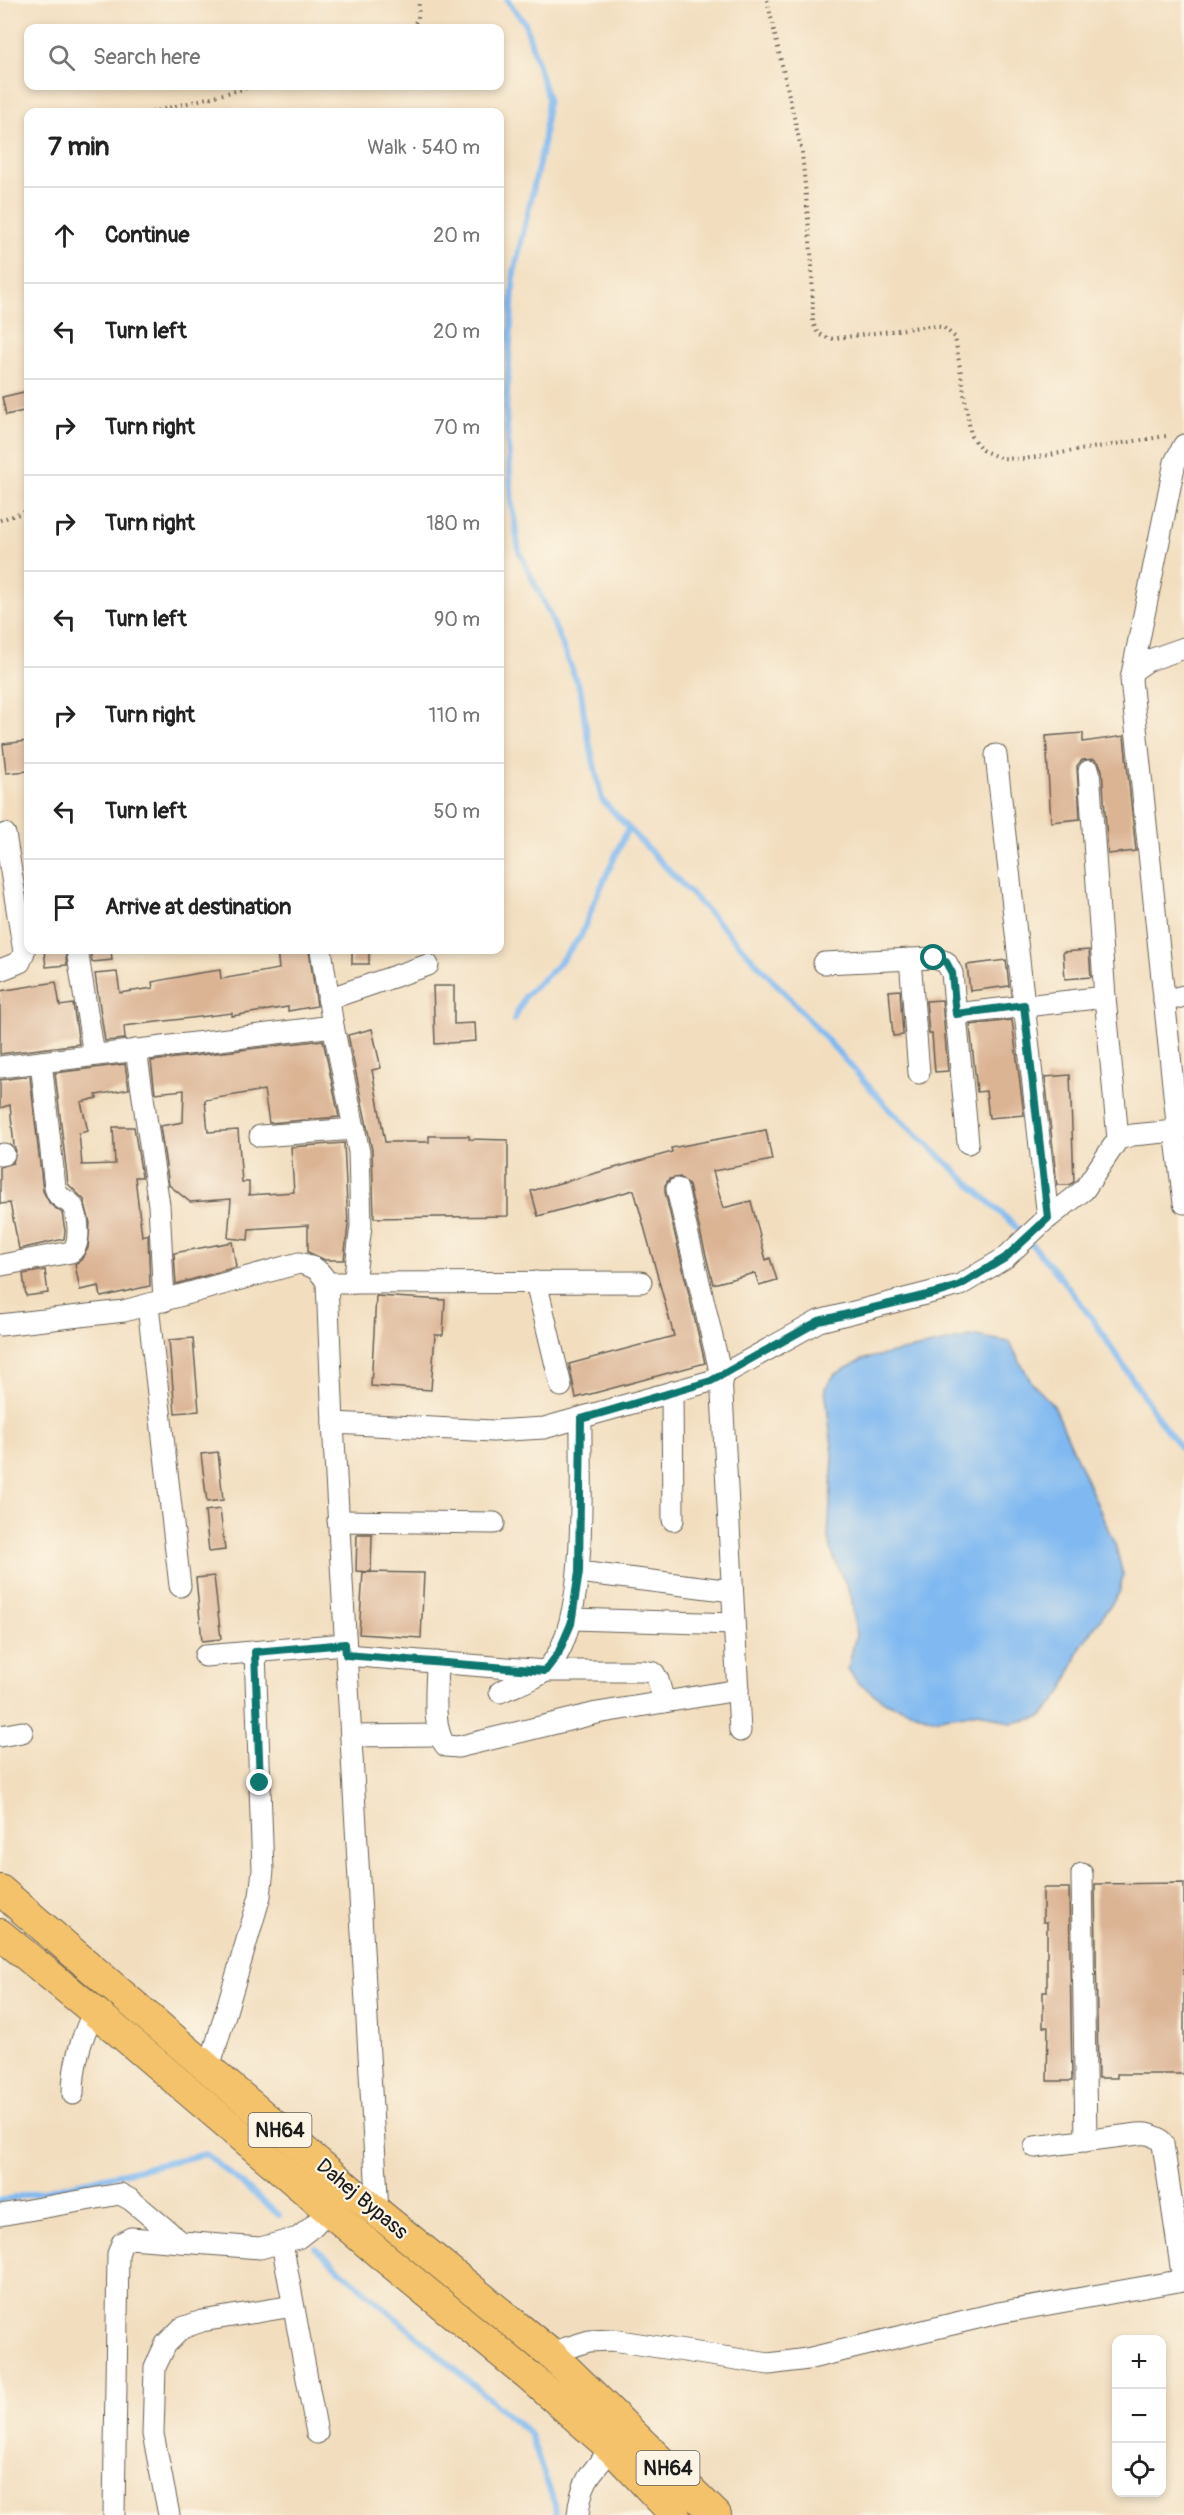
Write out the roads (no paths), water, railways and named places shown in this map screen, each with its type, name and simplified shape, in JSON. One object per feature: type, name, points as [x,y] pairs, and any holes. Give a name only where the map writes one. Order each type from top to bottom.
[{"type":"highway","name":"Dahej Bypass","points":[[0,1890],[349,2189],[557,2360],[611,2437],[675,2515]]},
{"type":"highway","name":"Dahej Bypass","points":[[0,1934],[540,2386],[716,2515]]},
{"type":"street","points":[[1179,441],[1131,695],[1151,853],[1174,998],[1178,1122],[1175,1131],[1184,1203]]},
{"type":"street","points":[[1134,670],[1147,661],[1184,648]]},
{"type":"street","points":[[996,755],[1046,1220]]},
{"type":"street","points":[[333,1423],[493,1431],[544,1428],[711,1381],[819,1321],[944,1291],[960,1285],[1005,1258],[1046,1220],[1084,1190],[1118,1139],[1105,997],[1089,771]]},
{"type":"street","points":[[0,970],[20,962],[24,951],[5,834]]},
{"type":"street","points":[[78,954],[94,1055]]},
{"type":"street","points":[[322,954],[333,1026],[359,1152],[361,1226],[354,1284]]},
{"type":"street","points":[[824,963],[934,958],[946,962],[952,973],[968,1143]]},
{"type":"street","points":[[910,959],[920,1072]]},
{"type":"street","points":[[328,999],[428,965]]},
{"type":"street","points":[[956,1014],[1105,997]]},
{"type":"street","points":[[0,1067],[333,1026]]},
{"type":"street","points":[[136,1050],[159,1205],[156,1304],[180,1586]]},
{"type":"street","points":[[2,1265],[71,1252],[77,1248],[74,1208],[57,1195],[55,1187],[41,1062]]},
{"type":"street","points":[[260,1136],[355,1129]]},
{"type":"street","points":[[1118,1139],[1133,1135],[1175,1131]]},
{"type":"street","points":[[677,1189],[721,1375],[740,1731]]},
{"type":"street","points":[[0,1325],[124,1311],[299,1263],[313,1266],[321,1272],[327,1283],[338,1521],[378,2213]]},
{"type":"street","points":[[536,1282],[561,1386]]},
{"type":"street","points":[[327,1283],[641,1282]]},
{"type":"street","points":[[672,1392],[673,1520]]},
{"type":"street","points":[[500,1692],[545,1671],[558,1654],[572,1619],[579,1572],[581,1419]]},
{"type":"street","points":[[338,1521],[494,1523]]},
{"type":"street","points":[[579,1572],[732,1591]]},
{"type":"street","points":[[572,1619],[734,1624]]},
{"type":"street","points":[[205,1656],[346,1649],[437,1662],[545,1671],[654,1673],[664,1702]]},
{"type":"street","points":[[209,2069],[260,1896],[263,1870],[255,1652]]},
{"type":"street","points":[[437,1662],[437,1726],[446,1746],[458,1747],[554,1723],[738,1690]]},
{"type":"street","points":[[0,1736],[22,1732]]},
{"type":"street","points":[[351,1736],[439,1734]]},
{"type":"street","points":[[1082,1874],[1086,2141]]},
{"type":"street","points":[[72,2094],[75,2061],[94,2011]]},
{"type":"street","points":[[557,2360],[590,2341],[613,2340],[769,2364],[807,2360],[998,2313],[1183,2280],[1163,2144],[1157,2137],[1148,2133],[1035,2147]]},
{"type":"street","points":[[114,2515],[118,2254],[122,2243],[131,2238],[260,2248],[282,2243],[298,2238],[329,2211],[349,2189]]},
{"type":"street","points":[[0,2215],[120,2194],[180,2242]]},
{"type":"street","points":[[282,2243],[317,2433]]},
{"type":"street","points":[[169,2515],[153,2434],[155,2367],[166,2344],[182,2328],[202,2321],[293,2306]]},
{"type":"street","points":[[578,2515],[579,2501],[588,2475],[611,2437]]},
{"type":"water","points":[[976,1336],[1009,1342],[1032,1383],[1054,1406],[1116,1547],[1123,1575],[1119,1593],[1081,1646],[1062,1692],[1042,1717],[1011,1723],[979,1712],[932,1719],[886,1702],[858,1683],[848,1669],[856,1635],[851,1595],[834,1559],[828,1537],[833,1455],[825,1388],[835,1374],[864,1359]]},
{"type":"waterway","points":[[507,0],[525,23],[548,99],[543,146],[514,273],[506,412],[512,504],[519,551],[550,615],[581,692],[585,723],[602,800],[786,994],[890,1110],[1017,1228],[1056,1272],[1094,1321],[1162,1424],[1184,1452]]},
{"type":"waterway","points":[[514,1020],[525,996],[555,968],[581,936],[628,828]]},
{"type":"waterway","points":[[0,2201],[206,2154],[279,2215]]},
{"type":"waterway","points":[[315,2248],[530,2434],[555,2505],[556,2515]]}]
